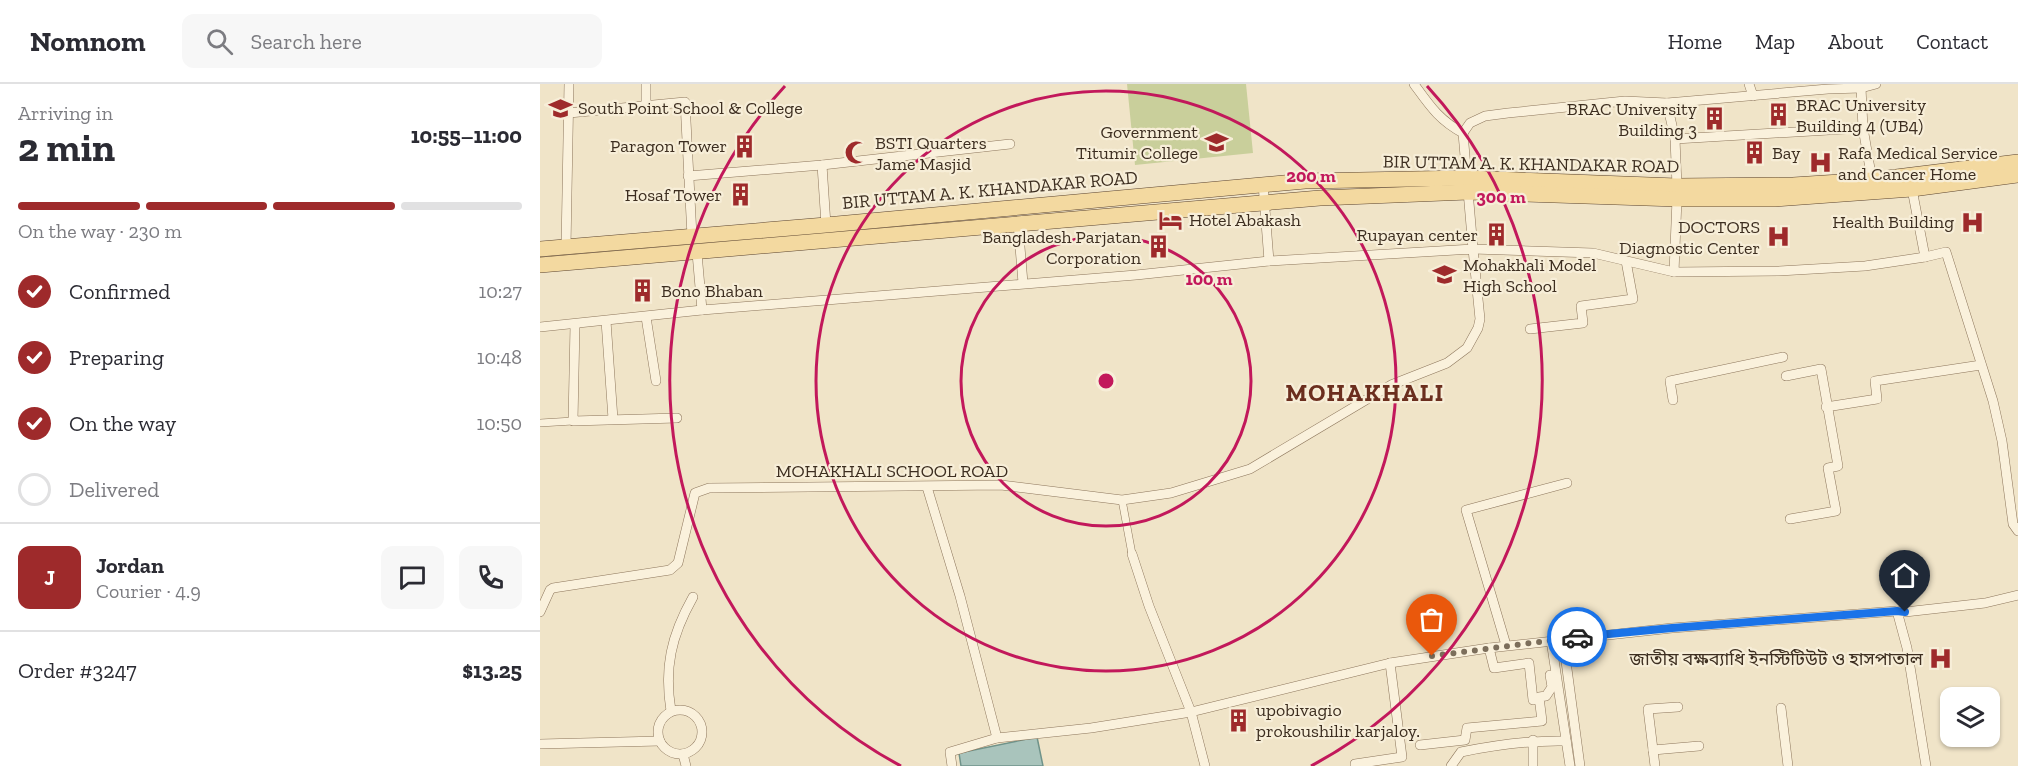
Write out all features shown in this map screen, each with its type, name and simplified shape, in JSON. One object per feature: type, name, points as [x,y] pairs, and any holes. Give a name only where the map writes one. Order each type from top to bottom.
[{"type":"main road","name":"BIR UTTAM A. K. KHANDAKAR ROAD","points":[[1677,193],[1872,180],[2018,162]]},
{"type":"main road","name":"BIR UTTAM A. K. KHANDAKAR ROAD","points":[[540,249],[1305,181],[1677,193],[1775,199],[1912,189],[2018,175]]},
{"type":"main road","name":"BIR UTTAM A. K. KHANDAKAR ROAD","points":[[540,265],[1468,185]]},
{"type":"street","points":[[566,247],[569,84]]},
{"type":"street","points":[[646,84],[646,106]]},
{"type":"street","points":[[1414,84],[1435,114],[1449,126],[1463,133],[1470,123],[1485,116],[1508,112],[1625,101],[1667,103],[1753,96],[1822,87],[1861,88],[1876,84]]},
{"type":"street","points":[[1749,84],[1753,96]]},
{"type":"street","points":[[1861,88],[1863,128],[1872,180]]},
{"type":"street","points":[[569,113],[685,102],[692,236]]},
{"type":"street","points":[[1667,103],[1675,139],[1677,193],[1674,272]]},
{"type":"street","points":[[1675,139],[1863,128]]},
{"type":"street","name":"MOHAKHALI SCHOOL ROAD","points":[[540,612],[553,588],[670,570],[678,563],[695,493],[709,488],[1001,485],[1122,500],[1171,493],[1250,469],[1391,385],[1458,357],[1473,339],[1480,319],[1463,133]]},
{"type":"street","points":[[688,177],[1010,144]]},
{"type":"street","points":[[822,165],[826,225]]},
{"type":"street","points":[[1263,184],[1269,261]]},
{"type":"street","points":[[1912,189],[1925,257]]},
{"type":"street","points":[[1018,223],[1023,284]]},
{"type":"street","points":[[540,327],[702,310],[1136,275],[1269,261],[1473,249],[1593,253],[1674,272],[1801,270],[1865,266],[1946,252],[1993,401],[2002,441],[2013,524],[2018,531]]},
{"type":"street","points":[[697,253],[702,310]]},
{"type":"street","points":[[1530,329],[1583,323],[1581,306],[1632,299],[1626,261]]},
{"type":"street","points":[[646,317],[656,381]]},
{"type":"street","points":[[606,321],[614,418]]},
{"type":"street","points":[[573,421],[575,324]]},
{"type":"street","points":[[1673,400],[1670,381],[1783,357]]},
{"type":"street","points":[[1826,407],[1877,399],[1875,381],[1982,365]]},
{"type":"street","points":[[1786,376],[1821,369],[1838,466],[1828,468],[1836,511],[1790,519]]},
{"type":"street","points":[[540,423],[614,418],[677,418]]},
{"type":"street","points":[[1506,645],[1466,510],[1567,483]]},
{"type":"street","points":[[927,487],[960,596],[997,738]]},
{"type":"street","points":[[1122,500],[1132,554],[1149,606],[1191,712],[1206,766]]},
{"type":"street","points":[[952,766],[950,752],[997,738],[1091,728],[1191,712],[1390,663],[1551,640],[1672,628],[1905,612],[1985,603],[2018,595]]},
{"type":"street","points":[[671,711],[668,682],[676,630],[693,597]]},
{"type":"street","points":[[1897,611],[1907,648],[1926,766]]},
{"type":"street","points":[[1563,639],[1580,766]]},
{"type":"street","points":[[1551,640],[1570,766]]},
{"type":"street","points":[[1489,648],[1494,668],[1529,663],[1533,700],[1548,693],[1552,687],[1550,675]]},
{"type":"street","points":[[1355,766],[1355,764],[1402,757],[1390,663]]},
{"type":"street","points":[[1420,745],[1465,740],[1467,728],[1528,718],[1542,721],[1539,699]]},
{"type":"street","points":[[1655,766],[1647,709],[1678,707]]},
{"type":"street","points":[[1782,708],[1788,766]]},
{"type":"street","points":[[686,710],[698,718],[703,732],[698,746],[683,754],[669,751],[660,741],[658,730],[661,720],[671,711],[686,710]]},
{"type":"street","points":[[1451,766],[1461,752],[1493,745],[1533,740],[1566,741]]},
{"type":"street","points":[[1533,740],[1533,766]]},
{"type":"street","points":[[540,744],[660,741]]},
{"type":"street","points":[[1653,750],[1699,746]]},
{"type":"street","points":[[683,754],[686,766]]},
{"type":"green space","points":[[1127,84],[1246,84],[1253,153],[1135,165]]},
{"type":"water","points":[[1037,737],[1043,766],[961,766],[959,753]]},
{"type":"way so far","points":[[1432,656],[1577,637]]},
{"type":"place","name":"South Point School & College","points":[[560,108]]},
{"type":"place","name":"BRAC University Building 4 (UB4)","points":[[1778,115]]},
{"type":"place","name":"BRAC University Building 3","points":[[1715,119]]},
{"type":"place","name":"Government Titumir College","points":[[1216,142]]},
{"type":"place","name":"Paragon Tower","points":[[745,146]]},
{"type":"place","name":"BSTI Quarters Jame Masjid","points":[[857,153]]},
{"type":"place","name":"Bay","points":[[1754,153]]},
{"type":"place","name":"Rafa Medical Service and Cancer Home","points":[[1820,163]]},
{"type":"place","name":"Hosaf Tower","points":[[740,195]]},
{"type":"place","name":"Hotel Abakash","points":[[1171,220]]},
{"type":"place","name":"Health Building","points":[[1972,222]]},
{"type":"place","name":"Rupayan center","points":[[1496,235]]},
{"type":"place","name":"DOCTORS Diagnostic Center","points":[[1778,237]]},
{"type":"place","name":"Bangladesh Parjatan Corporation","points":[[1159,247]]},
{"type":"place","name":"Mohakhali Model High School","points":[[1445,275]]},
{"type":"place","name":"Bono Bhaban","points":[[643,291]]},
{"type":"place","name":"জাতীয় বক্ষব্যাধি ইনস্টিটিউট ও হাসপাতাল","points":[[1941,659]]},
{"type":"place","name":"upobivagio prokoushilir karjaloy.","points":[[1238,720]]},
{"type":"district","name":"MOHAKHALI","points":[[1365,393]]},
{"type":"route","points":[[1577,637],[1905,612]]}]
